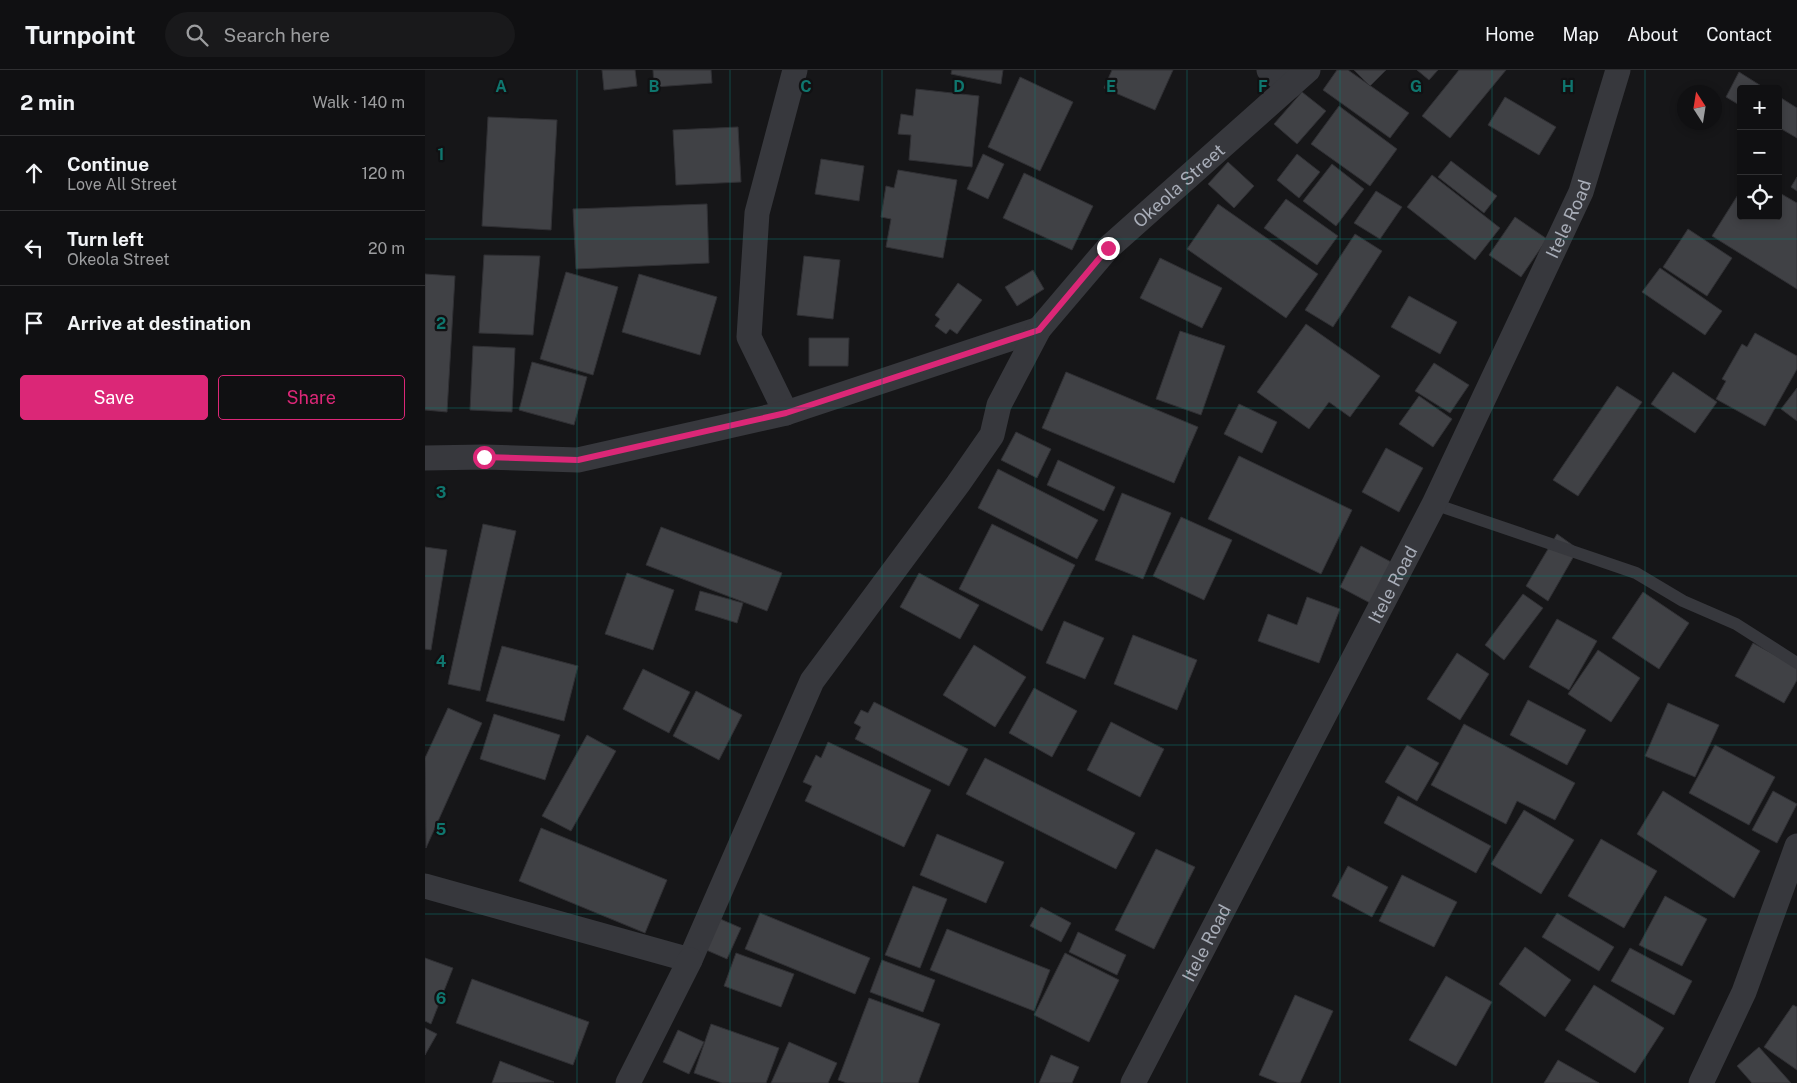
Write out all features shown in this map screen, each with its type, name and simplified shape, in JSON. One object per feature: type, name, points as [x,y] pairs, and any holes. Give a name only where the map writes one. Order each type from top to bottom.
[{"type":"street","points":[[786,413],[749,337],[757,214],[795,70]]},
{"type":"street","points":[[1269,70],[1299,78]]},
{"type":"street","name":"Itele Road","points":[[1133,1083],[1435,504],[1581,192],[1619,70]]},
{"type":"street","name":"Okeola Street","points":[[628,1083],[690,960],[812,681],[958,484],[991,434],[999,406],[1039,330],[1108,248],[1299,78]]},
{"type":"street","points":[[425,458],[484,457],[578,460],[786,413],[1039,330]]},
{"type":"street","points":[[1701,1083],[1744,992],[1797,846]]},
{"type":"street","points":[[425,886],[690,960]]},
{"type":"lane","points":[[1435,504],[1636,573],[1683,601],[1736,624],[1797,663]]},
{"type":"building","points":[[602,70],[635,70],[637,86],[604,90]]},
{"type":"building","points":[[653,70],[711,70],[712,83],[654,87]]},
{"type":"building","points":[[952,70],[1003,70],[1001,84],[951,74]]},
{"type":"building","points":[[1112,70],[1173,70],[1155,110],[1104,88]]},
{"type":"building","points":[[1337,70],[1348,70],[1409,113],[1390,138],[1323,90]]},
{"type":"building","points":[[1354,70],[1386,70],[1370,86]]},
{"type":"building","points":[[1417,70],[1438,70],[1429,80]]},
{"type":"building","points":[[1459,70],[1506,70],[1450,138],[1422,116]]},
{"type":"building","points":[[1739,72],[1760,85],[1737,85],[1737,104],[1726,97]]},
{"type":"building","points":[[1020,77],[1073,102],[1040,171],[988,147]]},
{"type":"building","points":[[916,89],[979,96],[972,167],[909,160],[911,135],[898,134],[901,114],[913,116]]},
{"type":"building","points":[[1302,92],[1326,111],[1297,144],[1274,124]]},
{"type":"building","points":[[1505,97],[1556,127],[1539,155],[1488,125]]},
{"type":"building","points":[[1782,99],[1797,108],[1797,138],[1782,129]]},
{"type":"building","points":[[1339,106],[1397,149],[1370,186],[1311,144]]},
{"type":"building","points":[[488,117],[557,120],[551,230],[482,226]]},
{"type":"building","points":[[738,127],[741,182],[676,185],[673,130]]},
{"type":"building","points":[[983,154],[1004,164],[988,199],[967,189]]},
{"type":"building","points":[[1297,154],[1320,172],[1299,198],[1277,180]]},
{"type":"building","points":[[821,159],[864,166],[859,201],[815,194]]},
{"type":"building","points":[[1451,161],[1497,196],[1484,213],[1438,177]]},
{"type":"building","points":[[1228,162],[1254,186],[1234,208],[1208,184]]},
{"type":"building","points":[[1332,164],[1364,189],[1336,226],[1303,201]]},
{"type":"building","points":[[898,170],[957,180],[943,258],[886,247],[891,219],[881,217],[886,186],[894,188]]},
{"type":"building","points":[[1024,173],[1093,206],[1072,250],[1003,218]]},
{"type":"building","points":[[1432,175],[1500,228],[1475,260],[1407,207]]},
{"type":"building","points":[[1797,177],[1797,191],[1791,187]]},
{"type":"building","points":[[1376,191],[1402,207],[1380,239],[1354,223]]},
{"type":"building","points":[[1782,194],[1797,203],[1797,289],[1712,236],[1737,196],[1737,220],[1782,220]]},
{"type":"building","points":[[1286,199],[1338,236],[1317,265],[1264,228]]},
{"type":"building","points":[[707,204],[709,263],[576,269],[573,209]]},
{"type":"building","points":[[1218,204],[1318,274],[1286,318],[1187,249]]},
{"type":"building","points":[[1515,217],[1547,239],[1521,277],[1489,255]]},
{"type":"building","points":[[1688,229],[1732,258],[1707,296],[1663,267]]},
{"type":"building","points":[[1355,234],[1382,251],[1333,327],[1305,310]]},
{"type":"building","points":[[484,255],[540,256],[533,335],[479,333]]},
{"type":"building","points":[[804,256],[840,260],[833,319],[797,315]]},
{"type":"building","points":[[1160,258],[1222,288],[1202,328],[1140,298]]},
{"type":"building","points":[[1660,268],[1722,311],[1705,335],[1642,292]]},
{"type":"building","points":[[1033,270],[1044,289],[1017,306],[1005,287]]},
{"type":"building","points":[[566,272],[618,287],[593,375],[540,359]]},
{"type":"building","points":[[425,274],[455,276],[447,412],[425,410]]},
{"type":"building","points":[[639,274],[717,297],[700,355],[622,332]]},
{"type":"building","points":[[958,283],[982,300],[957,334],[950,329],[946,334],[935,326],[940,319],[935,315]]},
{"type":"building","points":[[1409,296],[1457,322],[1440,354],[1391,327]]},
{"type":"building","points":[[1306,324],[1380,376],[1350,417],[1329,402],[1309,429],[1257,392]]},
{"type":"building","points":[[1180,331],[1225,346],[1201,415],[1156,399]]},
{"type":"building","points":[[1755,333],[1797,356],[1797,369],[1765,426],[1716,399],[1726,381],[1722,379],[1742,344],[1747,347]]},
{"type":"building","points":[[809,338],[849,338],[848,366],[809,366]]},
{"type":"building","points":[[473,346],[515,348],[512,412],[470,410]]},
{"type":"building","points":[[532,362],[587,377],[574,425],[519,410]]},
{"type":"building","points":[[1434,363],[1469,385],[1450,413],[1415,391]]},
{"type":"building","points":[[1066,372],[1198,427],[1174,483],[1042,428]]},
{"type":"building","points":[[1673,372],[1717,402],[1695,433],[1651,404]]},
{"type":"building","points":[[1617,386],[1642,402],[1578,496],[1553,480]]},
{"type":"building","points":[[1797,388],[1797,421],[1781,409]]},
{"type":"building","points":[[1419,396],[1452,419],[1433,447],[1399,424]]},
{"type":"building","points":[[1239,404],[1277,422],[1262,453],[1224,434]]},
{"type":"building","points":[[1016,432],[1051,449],[1037,478],[1001,460]]},
{"type":"building","points":[[1386,448],[1423,468],[1399,512],[1362,492]]},
{"type":"building","points":[[1239,456],[1352,510],[1321,574],[1208,519]]},
{"type":"building","points":[[1058,460],[1115,487],[1104,511],[1047,485]]},
{"type":"building","points":[[998,469],[1098,520],[1077,559],[978,508]]},
{"type":"building","points":[[1122,493],[1171,513],[1143,579],[1095,560]]},
{"type":"building","points":[[1181,517],[1232,540],[1204,600],[1153,576]]},
{"type":"building","points":[[483,524],[516,531],[480,691],[448,684]]},
{"type":"building","points":[[992,524],[1075,565],[1042,631],[959,589]]},
{"type":"building","points":[[661,527],[782,573],[767,611],[646,565]]},
{"type":"building","points":[[1557,534],[1578,549],[1548,601],[1526,586]]},
{"type":"building","points":[[1361,546],[1393,563],[1372,604],[1340,587]]},
{"type":"building","points":[[425,547],[447,550],[431,650],[425,649]]},
{"type":"building","points":[[627,573],[674,590],[653,650],[605,634]]},
{"type":"building","points":[[919,573],[979,605],[960,639],[900,607]]},
{"type":"building","points":[[700,591],[743,603],[737,623],[695,610]]},
{"type":"building","points":[[1643,592],[1689,623],[1659,669],[1612,638]]},
{"type":"building","points":[[1523,594],[1543,608],[1504,660],[1485,645]]},
{"type":"building","points":[[1307,597],[1340,609],[1319,663],[1258,641],[1268,614],[1297,625]]},
{"type":"building","points":[[1557,619],[1597,641],[1569,690],[1529,667]]},
{"type":"building","points":[[1064,621],[1104,638],[1085,679],[1046,663]]},
{"type":"building","points":[[1133,635],[1197,660],[1177,710],[1114,684]]},
{"type":"building","points":[[1753,643],[1797,667],[1797,680],[1784,703],[1735,676]]},
{"type":"building","points":[[974,645],[1026,677],[995,727],[943,695]]},
{"type":"building","points":[[502,646],[578,666],[564,721],[486,701]]},
{"type":"building","points":[[1598,650],[1640,678],[1611,722],[1568,694]]},
{"type":"building","points":[[1457,653],[1489,674],[1460,720],[1427,699]]},
{"type":"building","points":[[643,669],[690,692],[669,733],[623,709]]},
{"type":"building","points":[[1034,688],[1077,711],[1052,757],[1009,733]]},
{"type":"building","points":[[696,691],[742,715],[719,760],[673,736]]},
{"type":"building","points":[[1528,700],[1586,730],[1567,765],[1510,735]]},
{"type":"building","points":[[874,702],[968,749],[949,786],[855,739],[861,727],[854,723],[861,710],[868,713]]},
{"type":"building","points":[[1668,703],[1719,725],[1695,777],[1645,756]]},
{"type":"building","points":[[448,708],[482,723],[426,848],[425,758]]},
{"type":"building","points":[[494,714],[560,735],[545,780],[480,759]]},
{"type":"building","points":[[1111,722],[1164,749],[1140,797],[1087,770]]},
{"type":"building","points":[[1464,724],[1575,783],[1555,820],[1517,801],[1506,824],[1431,785]]},
{"type":"building","points":[[587,735],[616,751],[571,831],[542,816]]},
{"type":"building","points":[[828,742],[931,790],[904,847],[805,801],[812,786],[803,782],[816,755],[821,758]]},
{"type":"building","points":[[1407,745],[1439,763],[1417,801],[1385,782]]},
{"type":"building","points":[[1715,745],[1775,777],[1749,825],[1689,793]]},
{"type":"building","points":[[985,758],[1135,833],[1116,869],[966,794]]},
{"type":"building","points":[[1663,791],[1760,851],[1734,898],[1637,834]]},
{"type":"building","points":[[1773,791],[1797,804],[1777,843],[1752,830]]},
{"type":"building","points":[[1398,796],[1491,846],[1476,873],[1384,823]]},
{"type":"building","points":[[1524,810],[1574,840],[1541,894],[1491,864]]},
{"type":"building","points":[[541,828],[667,880],[645,933],[519,881]]},
{"type":"building","points":[[937,834],[1004,862],[986,903],[920,875]]},
{"type":"building","points":[[1601,839],[1657,871],[1624,928],[1568,896]]},
{"type":"building","points":[[1156,849],[1195,867],[1154,949],[1115,930]]},
{"type":"building","points":[[1348,866],[1388,887],[1372,917],[1332,896]]},
{"type":"building","points":[[1402,875],[1457,902],[1434,947],[1379,921]]},
{"type":"building","points":[[913,886],[947,899],[920,968],[885,955]]},
{"type":"building","points":[[1665,896],[1707,919],[1682,966],[1639,945]]},
{"type":"building","points":[[1041,907],[1071,923],[1061,942],[1030,926]]},
{"type":"building","points":[[760,913],[870,958],[855,994],[745,949]]},
{"type":"building","points":[[1557,913],[1614,947],[1599,971],[1542,937]]},
{"type":"building","points":[[718,918],[741,928],[727,959],[704,949]]},
{"type":"building","points":[[947,929],[1050,970],[1034,1011],[930,970]]},
{"type":"building","points":[[1078,932],[1126,955],[1117,975],[1069,952]]},
{"type":"building","points":[[1525,947],[1571,980],[1545,1017],[1499,984]]},
{"type":"building","points":[[1630,948],[1692,981],[1674,1015],[1611,981]]},
{"type":"building","points":[[736,953],[794,974],[781,1007],[724,986]]},
{"type":"building","points":[[1065,953],[1119,980],[1089,1042],[1034,1015]]},
{"type":"building","points":[[425,958],[453,968],[431,1024],[425,1021]]},
{"type":"building","points":[[882,960],[935,980],[923,1012],[870,992]]},
{"type":"building","points":[[1446,976],[1492,1002],[1456,1066],[1409,1040]]},
{"type":"building","points":[[472,979],[589,1022],[573,1065],[456,1023]]},
{"type":"building","points":[[1594,985],[1664,1028],[1635,1073],[1565,1030]]},
{"type":"building","points":[[1295,995],[1333,1011],[1300,1083],[1279,1083],[1259,1075]]},
{"type":"building","points":[[869,998],[940,1024],[918,1083],[847,1083],[838,1080]]},
{"type":"building","points":[[1793,1005],[1797,1007],[1797,1070],[1764,1047]]},
{"type":"building","points":[[711,1024],[779,1048],[766,1083],[722,1083],[694,1073]]},
{"type":"building","points":[[425,1028],[437,1034],[425,1055]]},
{"type":"building","points":[[678,1030],[704,1042],[689,1074],[663,1062]]},
{"type":"building","points":[[789,1042],[837,1063],[828,1083],[771,1083]]},
{"type":"building","points":[[1759,1047],[1791,1083],[1752,1083],[1737,1066]]},
{"type":"building","points":[[1051,1055],[1079,1067],[1072,1083],[1039,1083]]},
{"type":"building","points":[[1558,1060],[1599,1083],[1544,1083]]},
{"type":"building","points":[[500,1061],[554,1082],[492,1083]]},
{"type":"route","points":[[484,457],[578,460],[786,413],[1039,330],[1108,248]]}]
